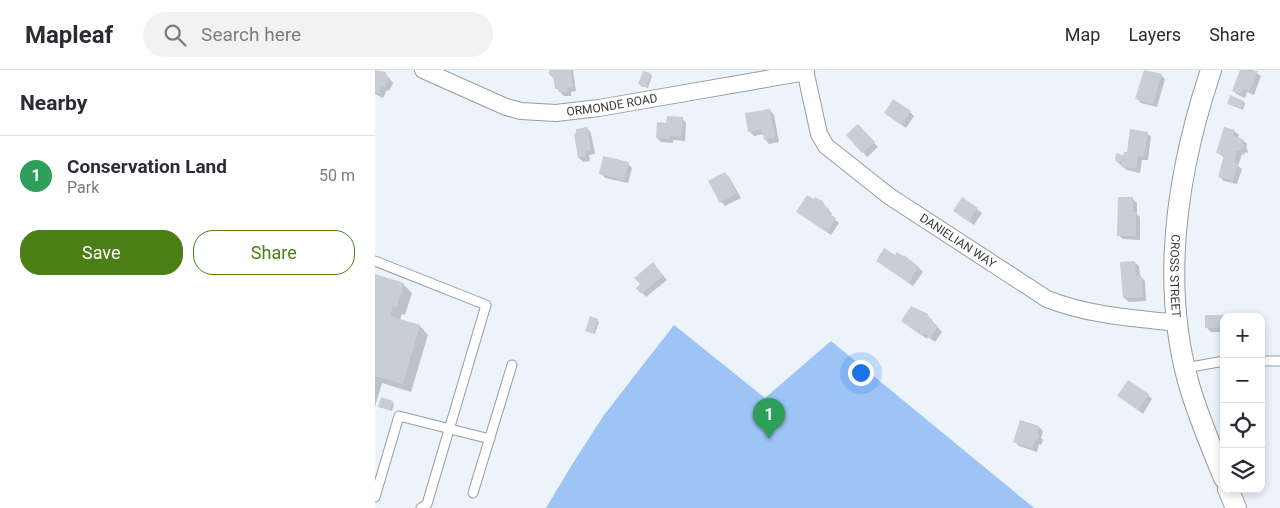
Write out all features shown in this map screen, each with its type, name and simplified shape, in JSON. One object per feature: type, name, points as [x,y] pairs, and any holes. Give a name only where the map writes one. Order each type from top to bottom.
[{"type":"street","name":"ORMONDE ROAD","points":[[423,70],[506,107],[521,111],[556,113],[599,108],[806,71]]},
{"type":"street","name":"CROSS STREET","points":[[1211,70],[1192,131],[1184,168],[1176,226],[1175,276],[1178,323],[1185,368],[1196,405],[1220,468]]},
{"type":"street","name":"DANIELIAN WAY","points":[[806,71],[817,127],[822,140],[831,150],[889,196],[1047,299],[1070,308],[1095,314],[1178,323]]},
{"type":"street","points":[[1230,493],[1236,508]]},
{"type":"lane","points":[[375,262],[486,305],[427,504],[421,508]]},
{"type":"lane","points":[[1185,368],[1220,361]]},
{"type":"lane","points":[[1265,361],[1280,361]]},
{"type":"lane","points":[[473,493],[512,365]]},
{"type":"lane","points":[[375,497],[399,416],[490,439]]},
{"type":"shaded area","points":[[674,325],[765,398],[831,341],[1034,508],[546,508],[604,415]]},
{"type":"building","points":[[375,70],[386,72],[385,75],[389,77],[385,87],[382,86],[379,94],[375,93]]},
{"type":"building","points":[[549,70],[571,70],[573,87],[567,88],[567,92],[559,92],[558,89],[555,89],[553,75],[549,75]]},
{"type":"building","points":[[1144,70],[1162,74],[1153,104],[1135,99]]},
{"type":"building","points":[[1240,70],[1258,71],[1250,91],[1243,89],[1241,94],[1232,91]]},
{"type":"building","points":[[643,71],[651,73],[646,87],[638,84]]},
{"type":"building","points":[[1230,95],[1244,101],[1241,109],[1227,104]]},
{"type":"building","points":[[893,99],[911,111],[901,125],[884,113]]},
{"type":"building","points":[[770,109],[775,138],[764,140],[762,130],[748,132],[745,113]]},
{"type":"building","points":[[667,116],[683,117],[681,137],[669,136],[669,139],[656,138],[657,122],[666,123]]},
{"type":"building","points":[[858,124],[875,142],[862,153],[846,135]]},
{"type":"building","points":[[587,127],[591,150],[585,151],[586,157],[578,158],[574,134],[576,129]]},
{"type":"building","points":[[1224,127],[1235,130],[1233,136],[1243,139],[1242,144],[1244,145],[1243,149],[1241,148],[1240,151],[1237,151],[1234,162],[1238,163],[1233,181],[1218,177],[1224,155],[1216,153]]},
{"type":"building","points":[[1130,129],[1148,132],[1144,157],[1138,156],[1136,169],[1121,167],[1122,162],[1115,161],[1116,153],[1123,155],[1124,152],[1127,152]]},
{"type":"building","points":[[603,156],[629,162],[624,180],[599,174]]},
{"type":"building","points":[[725,172],[737,193],[720,203],[708,181]]},
{"type":"building","points":[[807,195],[824,202],[822,204],[829,209],[827,212],[836,218],[827,232],[796,212]]},
{"type":"building","points":[[962,197],[978,208],[969,221],[953,211]]},
{"type":"building","points":[[1118,197],[1133,197],[1133,212],[1136,212],[1136,236],[1117,236]]},
{"type":"building","points":[[884,248],[895,255],[897,252],[904,255],[919,267],[909,283],[876,261]]},
{"type":"building","points":[[1135,261],[1136,276],[1141,275],[1143,297],[1123,298],[1120,262]]},
{"type":"building","points":[[653,262],[663,276],[641,294],[636,288],[640,284],[634,278]]},
{"type":"building","points":[[375,274],[404,283],[397,307],[393,306],[390,316],[420,325],[403,384],[375,376]]},
{"type":"building","points":[[911,306],[928,314],[927,316],[933,320],[932,322],[938,326],[931,338],[924,333],[922,336],[901,321]]},
{"type":"building","points":[[1205,315],[1220,315],[1220,328],[1205,328]]},
{"type":"building","points":[[590,316],[598,319],[593,333],[585,331]]},
{"type":"building","points":[[1128,380],[1149,394],[1138,410],[1117,396]]},
{"type":"building","points":[[381,397],[393,401],[390,410],[378,407]]},
{"type":"building","points":[[1020,420],[1039,426],[1037,434],[1039,435],[1032,448],[1013,442]]},
{"type":"place","name":"Conservation Land","points":[[769,439]]}]
